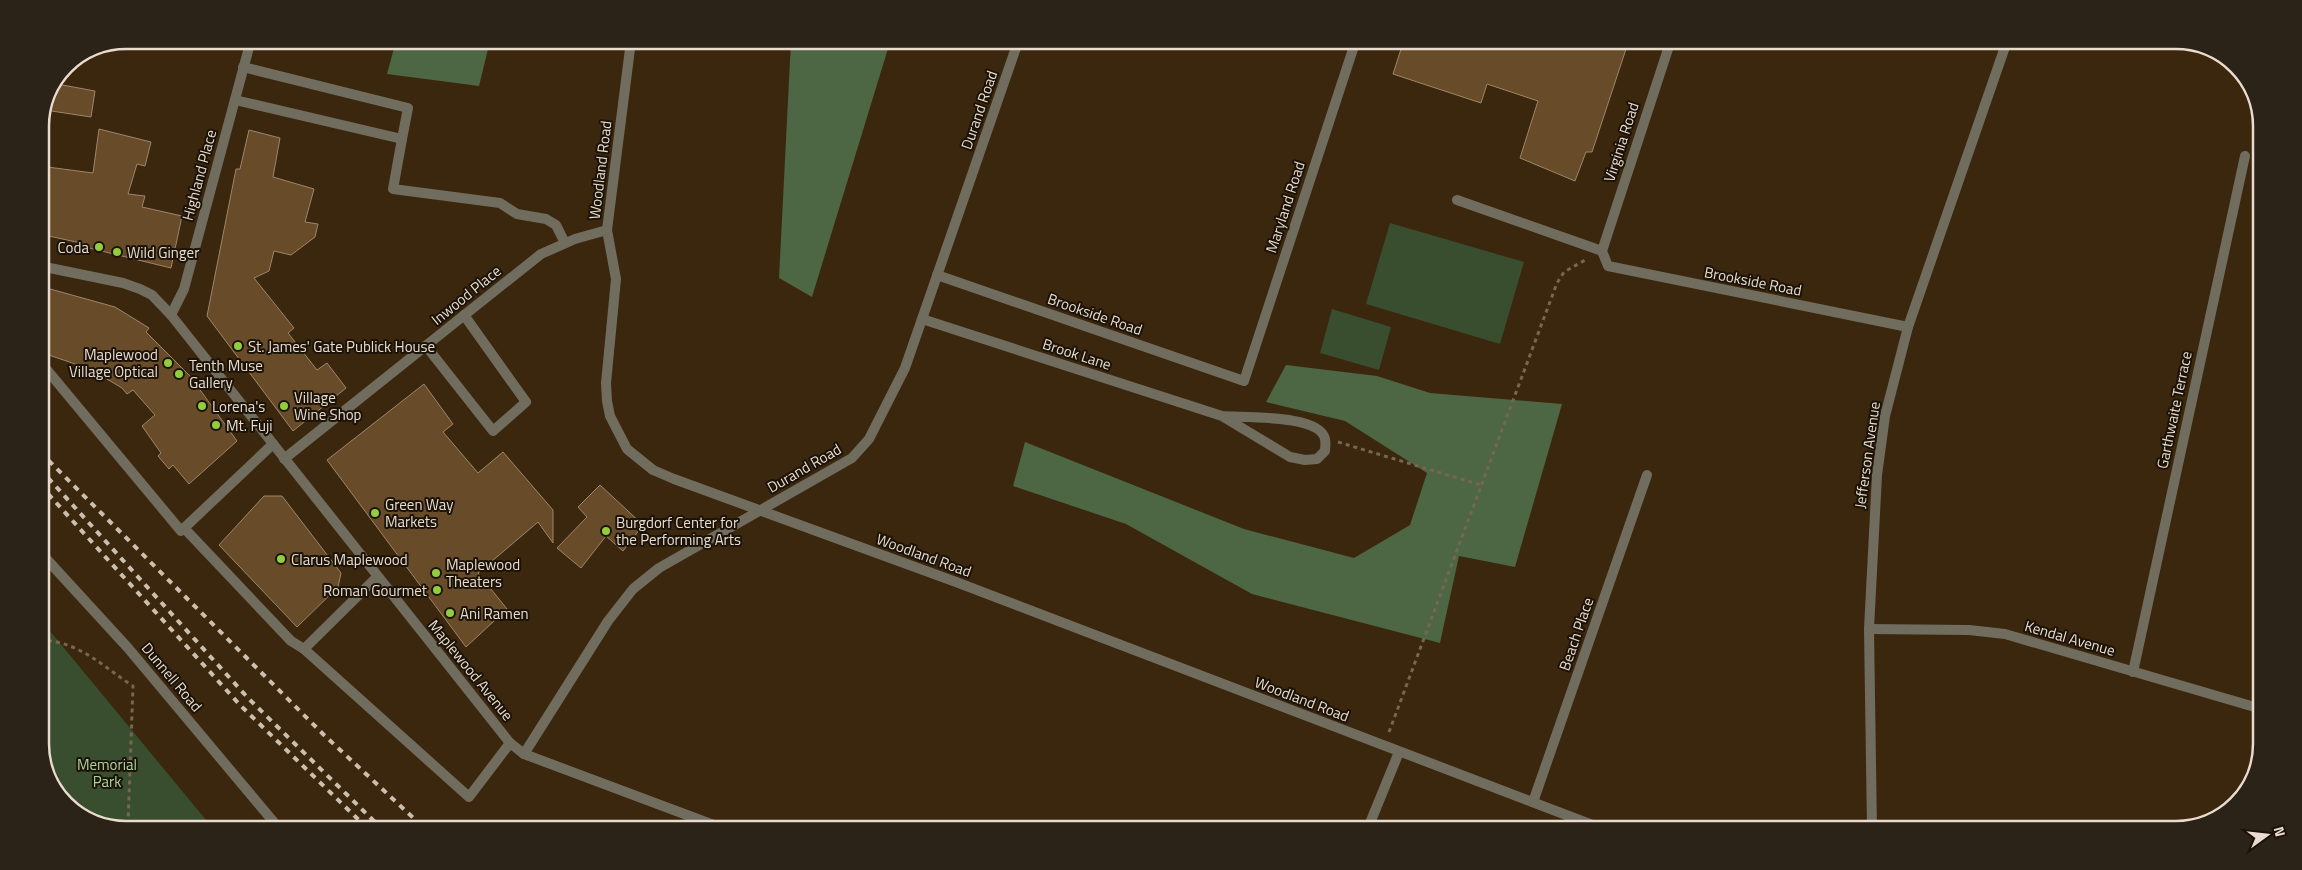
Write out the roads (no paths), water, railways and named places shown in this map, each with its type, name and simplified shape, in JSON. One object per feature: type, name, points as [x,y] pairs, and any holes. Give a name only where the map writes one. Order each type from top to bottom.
[{"type":"street","name":"Highland Place","points":[[171,315],[184,289],[249,49]]},
{"type":"street","name":"Woodland Road","points":[[630,49],[607,230],[616,279],[606,383],[610,416],[627,449],[653,470],[956,582],[1582,821]]},
{"type":"street","name":"Durand Road","points":[[524,754],[608,621],[633,589],[659,568],[852,458],[870,440],[905,368],[1016,49]]},
{"type":"street","name":"Maryland Road","points":[[1244,381],[1353,49]]},
{"type":"street","name":"Virginia Road","points":[[1602,251],[1668,49]]},
{"type":"street","name":"Jefferson Avenue","points":[[1872,821],[1868,629],[1877,475],[1885,416],[1908,327],[2004,49]]},
{"type":"street","points":[[244,67],[408,108],[393,189],[500,203],[517,214],[546,219],[556,225],[565,243]]},
{"type":"street","points":[[235,100],[402,139]]},
{"type":"street","name":"Garthwaite Terrace","points":[[2133,672],[2244,156]]},
{"type":"street","points":[[1457,200],[1602,251]]},
{"type":"street","name":"Inwood Place","points":[[284,459],[541,254],[565,243],[607,230]]},
{"type":"street","name":"Brookside Road","points":[[1602,251],[1608,266],[1908,327]]},
{"type":"street","name":"Maplewood Avenue","points":[[49,268],[124,283],[152,295],[171,315],[510,743],[524,754],[702,821]]},
{"type":"street","name":"Brookside Road","points":[[937,275],[1244,381]]},
{"type":"street","points":[[426,346],[493,432],[526,402],[464,315]]},
{"type":"street","name":"Brook Lane","points":[[922,319],[1222,416],[1290,457],[1305,460],[1317,459],[1324,451],[1325,438],[1317,428],[1296,420],[1222,416]]},
{"type":"street","points":[[49,372],[181,531],[273,444]]},
{"type":"street","name":"Beach Place","points":[[1533,802],[1647,476]]},
{"type":"street","points":[[184,528],[291,641],[304,649],[469,797],[510,743]]},
{"type":"street","name":"Dunnell Road","points":[[49,562],[128,648],[273,821]]},
{"type":"street","points":[[304,649],[377,577]]},
{"type":"street","name":"Kendal Avenue","points":[[1868,629],[1970,630],[2005,634],[2253,707]]},
{"type":"street","points":[[1371,821],[1399,752]]},
{"type":"railway","points":[[49,461],[324,735],[417,821]]},
{"type":"railway","points":[[49,479],[248,698],[374,821]]},
{"type":"railway","points":[[49,495],[240,705],[360,821]]},
{"type":"place","name":"Coda","points":[[99,247]]},
{"type":"place","name":"Wild Ginger","points":[[117,252]]},
{"type":"place","name":"St. James' Gate Publick House","points":[[238,346]]},
{"type":"place","name":"Maplewood Village Optical","points":[[168,363]]},
{"type":"place","name":"Tenth Muse Gallery","points":[[179,374]]},
{"type":"place","name":"Lorena's","points":[[202,406]]},
{"type":"place","name":"Village Wine Shop","points":[[284,406]]},
{"type":"place","name":"Mt. Fuji","points":[[216,425]]},
{"type":"place","name":"Green Way Markets","points":[[375,513]]},
{"type":"place","name":"Burgdorf Center for the Performing Arts","points":[[606,531]]},
{"type":"place","name":"Clarus Maplewood","points":[[281,559]]},
{"type":"place","name":"Maplewood Theaters","points":[[436,573]]},
{"type":"place","name":"Roman Gourmet","points":[[437,590]]},
{"type":"place","name":"Ani Ramen","points":[[450,613]]},
{"type":"park label","name":"Memorial Park","points":[[107,772]]}]
